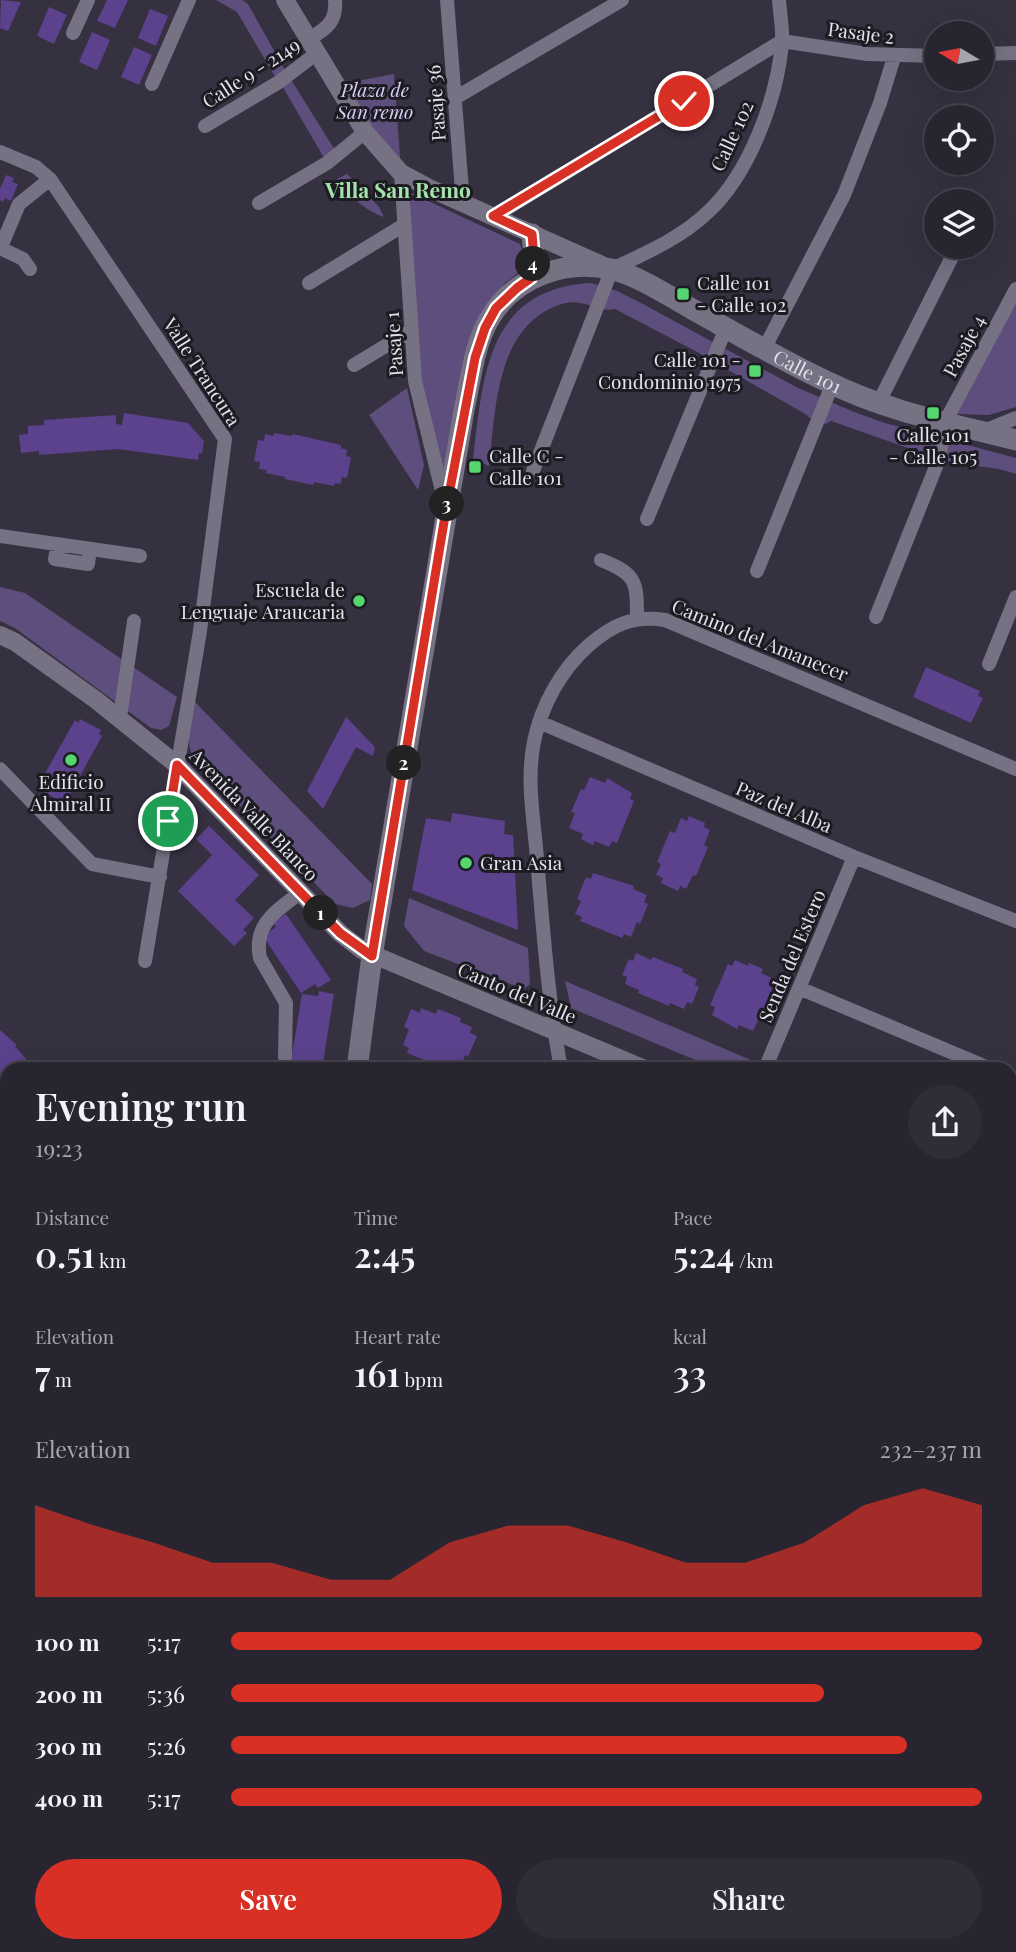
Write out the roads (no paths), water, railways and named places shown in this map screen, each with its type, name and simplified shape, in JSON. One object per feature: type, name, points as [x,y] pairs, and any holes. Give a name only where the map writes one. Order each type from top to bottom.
[{"type":"main road","points":[[531,278],[534,257],[532,234]]},
{"type":"main road","points":[[358,1062],[372,956],[446,510],[470,384],[485,328],[504,299],[531,278],[563,269],[612,269]]},
{"type":"main road","name":"Calle 101","points":[[612,269],[668,295],[832,384],[879,402],[1016,440]]},
{"type":"street","points":[[73,33],[88,0]]},
{"type":"street","points":[[152,84],[189,0]]},
{"type":"street","points":[[285,0],[365,132],[383,156],[401,173],[414,182],[612,269],[533,471]]},
{"type":"street","name":"Calle 9 - 2149","points":[[205,126],[279,82],[331,23],[335,13],[335,0]]},
{"type":"street","name":"Pasaje 36","points":[[447,0],[463,203]]},
{"type":"street","points":[[455,98],[622,0]]},
{"type":"street","name":"Calle 102","points":[[612,269],[676,237],[708,212],[727,190],[744,163],[763,120],[778,66],[782,41],[779,0]]},
{"type":"street","points":[[493,216],[782,41]]},
{"type":"street","name":"Pasaje 2","points":[[782,41],[894,57],[924,56]]},
{"type":"street","points":[[994,54],[1016,53]]},
{"type":"street","points":[[764,349],[845,195],[880,103],[894,57]]},
{"type":"street","points":[[258,203],[327,163],[365,132]]},
{"type":"street","name":"Valle Trancura","points":[[0,152],[36,167],[50,179],[225,439],[200,631],[145,961]]},
{"type":"street","name":"Pasaje 1","points":[[401,173],[415,381],[446,510]]},
{"type":"street","points":[[30,269],[19,256],[0,249],[19,204],[50,179]]},
{"type":"street","points":[[309,283],[404,225]]},
{"type":"street","points":[[879,402],[951,259]]},
{"type":"street","name":"Pasaje 4","points":[[876,617],[939,459],[945,422],[1016,289]]},
{"type":"street","points":[[648,519],[726,328]]},
{"type":"street","points":[[355,365],[412,330]]},
{"type":"street","points":[[757,571],[832,384]]},
{"type":"street","points":[[983,432],[1016,418]]},
{"type":"street","points":[[0,536],[58,544],[55,559],[88,564],[90,549],[140,556]]},
{"type":"street","points":[[560,1062],[545,953],[531,763],[539,722],[561,678],[583,651],[611,628],[637,618],[634,579],[627,572],[601,560]]},
{"type":"street","points":[[989,664],[1016,597]]},
{"type":"street","name":"Camino del Amanecer","points":[[637,618],[665,620],[678,625],[1016,769]]},
{"type":"street","points":[[120,718],[134,621]]},
{"type":"street","name":"Avenida Valle Blanco","points":[[0,635],[15,642],[120,718],[177,765],[352,943],[372,956]]},
{"type":"street","name":"Paz del Alba","points":[[539,722],[854,857],[1016,921]]},
{"type":"street","points":[[0,769],[92,864],[160,877]]},
{"type":"street","name":"Senda del Estero","points":[[768,1062],[854,857]]},
{"type":"street","points":[[285,1057],[286,1003],[258,950],[261,930],[268,918],[301,892]]},
{"type":"street","name":"Canto del Valle","points":[[372,956],[628,1062]]},
{"type":"street","points":[[799,988],[974,1062]]},
{"type":"place","name":"Calle 101 - Calle 102","points":[[683,294]]},
{"type":"place","name":"Calle 101 - Condominio 1975","points":[[755,371]]},
{"type":"place","name":"Calle 101 - Calle 105","points":[[933,413]]},
{"type":"place","name":"Calle C - Calle 101","points":[[475,467]]},
{"type":"place","name":"Escuela de Lenguaje Araucaria","points":[[359,601]]},
{"type":"place","name":"Edificio Almiral II","points":[[71,760]]},
{"type":"place","name":"Gran Asia","points":[[466,863]]},
{"type":"district","name":"Villa San Remo","points":[[398,191]]},
{"type":"park label","name":"Plaza de San remo","points":[[375,101]]}]
